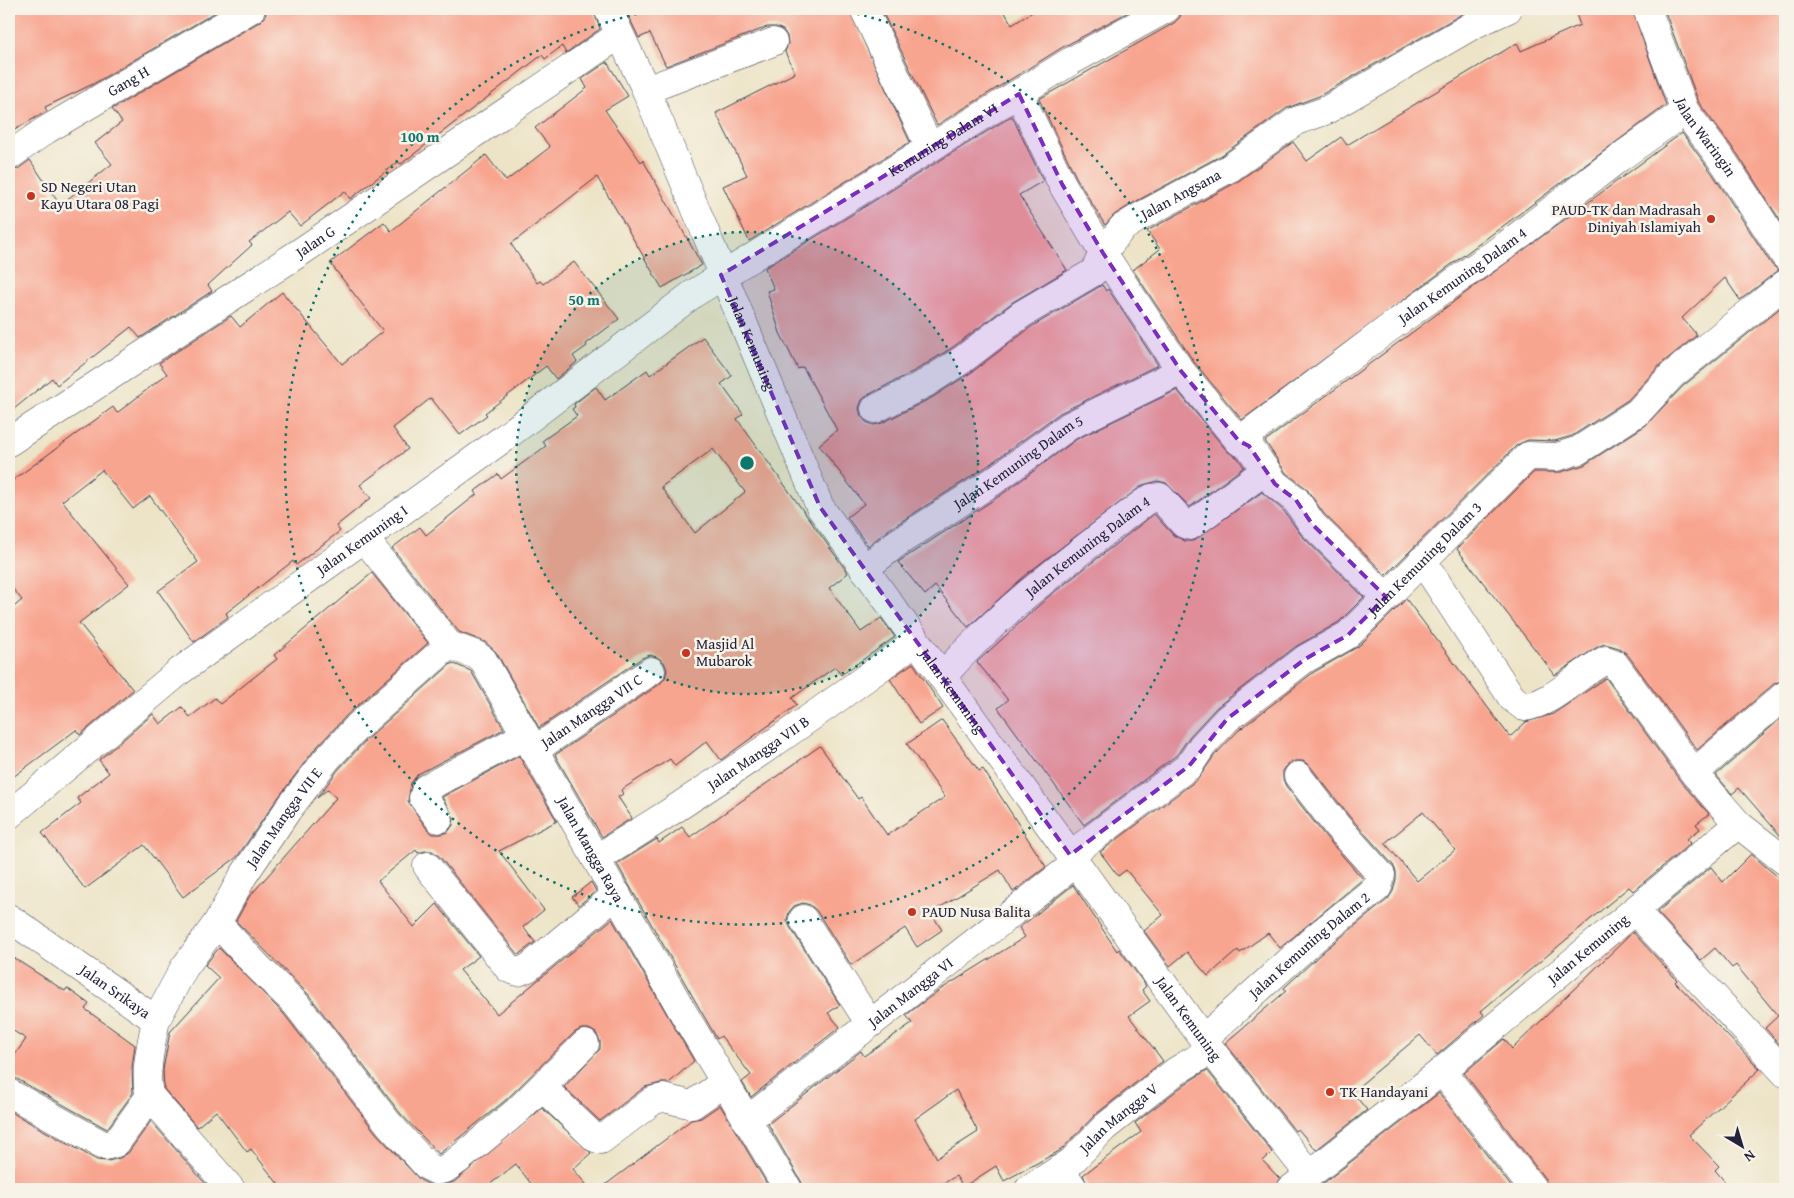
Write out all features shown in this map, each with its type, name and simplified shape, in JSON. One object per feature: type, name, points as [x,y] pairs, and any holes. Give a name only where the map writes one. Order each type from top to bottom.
[{"type":"street","name":"Gang H","points":[[9,156],[46,130],[251,9]]},
{"type":"street","name":"Jalan Kemuning","points":[[608,9],[646,90],[721,275],[820,508],[1207,1045],[1300,1182],[1442,1072],[1635,912],[1785,1072]]},
{"type":"street","points":[[864,9],[930,148]]},
{"type":"street","name":"Kemuning Dalam VI","points":[[721,275],[1071,61],[1166,9]]},
{"type":"street","name":"Jalan Angsana","points":[[875,409],[926,383],[962,360],[1022,314],[1094,272],[1103,253],[1122,228],[1230,168],[1296,121],[1324,111],[1475,24],[1508,9]]},
{"type":"street","name":"Jalan Waringin","points":[[1647,9],[1685,111],[1725,164],[1785,256]]},
{"type":"street","name":"Jalan G","points":[[9,442],[299,253],[619,35]]},
{"type":"street","points":[[646,90],[773,42]]},
{"type":"street","points":[[1019,94],[1062,184],[1103,253],[1181,371],[1239,441],[1249,446],[1275,484],[1296,500],[1312,524],[1386,597]]},
{"type":"street","name":"Jalan Kemuning Dalam 4","points":[[1239,441],[1381,333],[1505,246],[1619,158],[1685,111]]},
{"type":"street","name":"Jalan Kemuning I","points":[[14,800],[180,671],[504,438],[693,294],[721,275]]},
{"type":"street","name":"Jalan Kemuning Dalam 3","points":[[1073,859],[1189,766],[1202,746],[1227,719],[1305,659],[1348,635],[1528,456],[1556,457],[1579,450],[1638,412],[1672,375],[1785,284]]},
{"type":"street","name":"Jalan Kemuning Dalam 5","points":[[864,569],[897,543],[992,482],[1069,426],[1181,371]]},
{"type":"street","name":"Jalan Kemuning Dalam 4","points":[[942,677],[965,650],[1021,601],[1143,503],[1152,498],[1160,497],[1184,524],[1190,526],[1266,470]]},
{"type":"street","points":[[364,538],[449,645]]},
{"type":"street","points":[[1422,560],[1512,698],[1524,707],[1538,706],[1589,668],[1606,660],[1614,663],[1694,773],[1738,824],[1785,862]]},
{"type":"street","name":"Jalan Mangga VII B","points":[[596,858],[689,801],[779,737],[845,694],[916,641]]},
{"type":"street","name":"Jalan Mangga Raya","points":[[449,645],[476,654],[483,660],[746,1121],[788,1189]]},
{"type":"street","name":"Jalan Mangga VII E","points":[[156,1020],[184,968],[217,923],[242,876],[287,810],[326,760],[358,727],[449,645]]},
{"type":"street","name":"Jalan Mangga VII C","points":[[439,819],[423,798],[426,788],[529,743],[651,671]]},
{"type":"street","points":[[1694,773],[1785,695]]},
{"type":"street","name":"Jalan Kemuning Dalam 2","points":[[1207,1045],[1315,938],[1378,887],[1381,881],[1381,875],[1337,826],[1298,776]]},
{"type":"street","points":[[1635,912],[1738,824]]},
{"type":"street","name":"Jalan Mangga VI","points":[[746,1121],[870,1024],[1073,859]]},
{"type":"street","points":[[427,866],[509,969],[518,972],[528,968],[617,894]]},
{"type":"street","name":"Jalan Srikaya","points":[[9,918],[156,1020],[149,1061],[150,1096]]},
{"type":"street","points":[[803,919],[870,1024]]},
{"type":"street","points":[[217,923],[296,1004],[388,1123],[437,1171],[445,1169],[458,1160],[542,1087],[585,1044]]},
{"type":"street","name":"Jalan Mangga V","points":[[1029,1189],[1067,1179],[1071,1162],[1105,1127],[1207,1045]]},
{"type":"street","points":[[1442,1072],[1533,1189]]},
{"type":"street","points":[[542,1087],[595,1138],[601,1140],[654,1100],[664,1098],[692,1105],[725,1082]]},
{"type":"street","points":[[9,1093],[105,1146],[116,1143],[150,1096],[231,1189]]},
{"type":"highlighted area","points":[[1019,94],[1062,184],[1103,253],[1181,371],[1239,441],[1249,446],[1275,484],[1296,500],[1312,524],[1386,597],[1348,635],[1305,659],[1227,719],[1189,766],[1070,855],[820,507],[721,275]]},
{"type":"building","points":[[9,9],[221,9],[93,84],[45,107],[47,111],[11,132],[12,135],[9,137]]},
{"type":"building","points":[[267,9],[593,9],[600,29],[566,53],[562,46],[545,59],[542,55],[401,164],[398,162],[350,199],[345,191],[300,226],[288,212],[249,242],[252,245],[208,285],[212,291],[140,338],[131,327],[57,385],[52,378],[9,413],[9,171],[18,169],[30,160],[60,205],[112,164],[95,143],[122,122],[112,109],[259,22],[265,16]]},
{"type":"building","points":[[636,9],[849,9],[910,142],[749,241],[723,186],[747,175],[716,113],[795,73],[785,52],[788,44],[787,36],[783,30],[776,27],[767,27],[666,66],[650,33],[639,38],[627,13]]},
{"type":"building","points":[[881,9],[1003,9],[1012,25],[1037,9],[1134,9],[1063,47],[937,125]]},
{"type":"building","points":[[1182,9],[1459,9],[1462,14],[1319,96],[1287,108],[1222,155],[1135,202],[1114,215],[1105,225],[1076,177],[1039,99],[1174,23],[1180,17]]},
{"type":"building","points":[[1574,9],[1632,9],[1666,105],[1242,420],[1194,362],[1133,270],[1160,249],[1147,231],[1237,182],[1293,142],[1307,161],[1341,137],[1347,145],[1517,43],[1521,51],[1580,25]]},
{"type":"building","points":[[1664,9],[1779,9],[1785,27],[1785,228],[1738,155],[1699,103]]},
{"type":"building","points":[[607,62],[628,96],[605,110],[641,162],[643,160],[702,265],[662,288],[597,177],[511,244],[537,283],[540,281],[543,284],[574,262],[619,319],[573,356],[577,362],[556,379],[546,366],[485,413],[487,415],[460,435],[431,398],[393,428],[408,449],[360,485],[371,498],[336,526],[340,531],[296,565],[293,561],[226,613],[228,617],[194,642],[158,591],[198,562],[150,496],[133,509],[102,470],[62,501],[129,584],[79,623],[133,690],[80,735],[76,730],[9,780],[9,611],[22,600],[9,584],[9,483],[113,407],[117,413],[167,374],[159,363],[231,316],[240,327],[282,292],[342,364],[383,331],[330,263],[384,222],[391,231],[486,155],[506,181],[550,147],[535,128],[587,88],[582,79]]},
{"type":"building","points":[[1012,116],[1043,181],[1019,195],[1067,270],[1013,302],[953,347],[918,369],[868,395],[862,400],[859,408],[861,416],[866,422],[874,425],[882,423],[933,397],[972,372],[1031,327],[1102,285],[1106,291],[1108,289],[1158,365],[1060,413],[983,469],[888,530],[868,546],[847,517],[864,504],[819,445],[837,430],[803,367],[798,369],[780,333],[767,291],[774,289],[765,268]]},
{"type":"building","points":[[1682,133],[1712,173],[1772,265],[1779,270],[1740,300],[1725,278],[1682,318],[1697,335],[1661,364],[1628,400],[1572,436],[1555,441],[1528,440],[1517,445],[1386,575],[1324,514],[1306,488],[1286,473],[1265,441]]},
{"type":"building","points":[[1785,304],[1785,680],[1775,683],[1697,750],[1627,654],[1619,648],[1605,644],[1599,646],[1555,675],[1457,549],[1534,472],[1561,472],[1584,465],[1646,425],[1683,386]]},
{"type":"building","points":[[703,337],[732,376],[721,384],[743,414],[737,419],[848,573],[829,588],[861,632],[881,618],[895,637],[841,675],[835,667],[792,698],[797,705],[721,760],[707,741],[675,766],[670,759],[621,790],[623,794],[618,797],[632,818],[602,837],[555,755],[660,684],[665,678],[667,670],[664,662],[650,655],[642,658],[539,728],[496,652],[485,642],[459,632],[392,548],[420,527],[426,535],[477,494],[475,491],[498,474],[501,479],[546,446],[542,441],[577,416],[572,409],[575,407],[574,404],[596,387],[605,400],[647,370],[650,375]],"holes":[[[713,449],[745,492],[695,533],[661,487]]]},
{"type":"building","points":[[1177,390],[1227,451],[1238,458],[1244,467],[1190,507],[1166,483],[1158,481],[1143,485],[1028,573],[968,627],[935,586],[925,595],[898,562],[1001,495],[1077,439]]},
{"type":"building","points":[[1262,492],[1284,511],[1301,535],[1364,597],[1339,622],[1295,647],[1217,707],[1190,736],[1177,755],[1084,825],[998,708],[1008,700],[977,662],[1048,597],[1154,514],[1173,535],[1185,541],[1193,541]]},
{"type":"building","points":[[372,573],[428,643],[347,715],[315,749],[237,857],[183,897],[144,845],[85,889],[42,833],[81,803],[77,798],[109,773],[99,760],[153,714],[160,724],[182,707],[190,717],[215,698],[220,704],[277,659],[274,655]]},
{"type":"building","points":[[1406,599],[1510,737],[1526,722],[1553,714],[1606,678],[1681,782],[1709,814],[1696,824],[1700,829],[1687,839],[1691,843],[1633,891],[1629,887],[1481,1011],[1484,1015],[1437,1055],[1420,1035],[1352,1092],[1367,1110],[1316,1150],[1298,1129],[1295,1131],[1225,1043],[1286,991],[1284,988],[1325,950],[1388,899],[1393,891],[1396,879],[1393,865],[1349,816],[1310,766],[1303,761],[1289,763],[1283,771],[1283,779],[1286,786],[1325,836],[1363,879],[1280,948],[1268,933],[1240,953],[1238,950],[1208,976],[1187,952],[1170,966],[1144,931],[1163,915],[1126,870],[1118,876],[1100,852],[1198,779],[1214,756],[1238,731],[1314,672],[1359,646]],"holes":[[[1423,812],[1455,850],[1417,881],[1385,843]]]},
{"type":"building","points":[[452,663],[471,671],[504,729],[418,774],[411,783],[408,801],[427,829],[433,834],[448,832],[453,825],[454,818],[442,797],[519,756],[557,821],[499,851],[544,910],[523,927],[535,942],[518,955],[439,856],[432,851],[418,853],[416,850],[378,881],[414,927],[437,904],[479,956],[460,970],[497,1014],[612,919],[694,1061],[669,1083],[645,1087],[600,1121],[564,1087],[600,1049],[600,1041],[596,1033],[589,1029],[581,1029],[574,1033],[507,1099],[439,1154],[400,1113],[308,994],[236,921],[249,897],[336,798],[328,789],[317,798],[338,770],[368,738]]},
{"type":"building","points":[[913,663],[943,708],[919,724],[890,679]]},
{"type":"building","points":[[1785,715],[1785,841],[1739,788],[1732,794],[1716,775]]},
{"type":"building","points":[[942,720],[979,771],[983,769],[1046,867],[1013,892],[1000,870],[931,913],[942,930],[917,947],[905,928],[851,965],[816,910],[810,905],[803,903],[794,906],[789,912],[787,920],[840,1005],[828,1013],[840,1027],[751,1097],[742,1082],[751,1075],[721,1036],[717,1039],[617,864],[657,839],[659,843],[682,827],[690,837],[820,746],[858,799],[861,797],[887,835],[945,797],[907,744]]},
{"type":"building","points":[[1751,854],[1785,883],[1785,1044],[1782,1047],[1765,1028],[1778,1016],[1736,965],[1732,968],[1715,948],[1701,960],[1657,912],[1711,867],[1723,882]]},
{"type":"building","points":[[591,882],[596,891],[579,905],[572,897]]},
{"type":"building","points":[[1073,885],[1117,951],[1119,949],[1146,986],[1142,990],[1150,1001],[1129,1016],[1163,1061],[1095,1115],[1061,1150],[1004,1181],[996,1166],[963,1187],[956,1176],[934,1189],[804,1189],[768,1124],[861,1051],[864,1056],[912,1023],[906,1015],[938,991],[1025,937],[1019,928]],"holes":[[[956,1090],[978,1132],[937,1158],[915,1119]]]},
{"type":"building","points":[[1633,932],[1677,980],[1675,982],[1760,1069],[1689,1135],[1719,1166],[1715,1170],[1731,1189],[1548,1189],[1545,1179],[1464,1073],[1504,1039],[1512,1049]]},
{"type":"building","points":[[219,948],[284,1014],[376,1133],[420,1180],[430,1185],[440,1186],[454,1182],[542,1108],[591,1153],[573,1169],[590,1189],[535,1189],[516,1164],[484,1189],[282,1189],[251,1149],[247,1152],[216,1111],[197,1127],[164,1089],[163,1070],[170,1032],[219,978],[205,965]]},
{"type":"building","points":[[9,955],[65,991],[67,988],[89,1004],[85,1009],[135,1045],[132,1068],[133,1093],[107,1129],[17,1079],[9,1077],[9,1063],[26,1039],[9,1028]]},
{"type":"building","points":[[1207,1070],[1272,1152],[1263,1161],[1280,1179],[1276,1189],[1089,1189],[1083,1175],[1141,1132],[1135,1123],[1185,1084]]},
{"type":"building","points":[[1439,1093],[1513,1189],[1316,1189]]},
{"type":"building","points":[[720,1105],[770,1189],[600,1189],[691,1120],[701,1118]]},
{"type":"building","points":[[9,1111],[97,1160],[108,1161],[120,1158],[128,1153],[151,1121],[210,1189],[9,1189]]},
{"type":"place","name":"SD Negeri Utan Kayu Utara 08 Pagi","points":[[31,196]]},
{"type":"place","name":"PAUD-TK dan Madrasah Diniyah Islamiyah","points":[[1711,219]]},
{"type":"place","name":"Masjid Al Mubarok","points":[[686,653]]},
{"type":"place","name":"PAUD Nusa Balita","points":[[912,912]]},
{"type":"place","name":"TK Handayani","points":[[1330,1092]]}]
